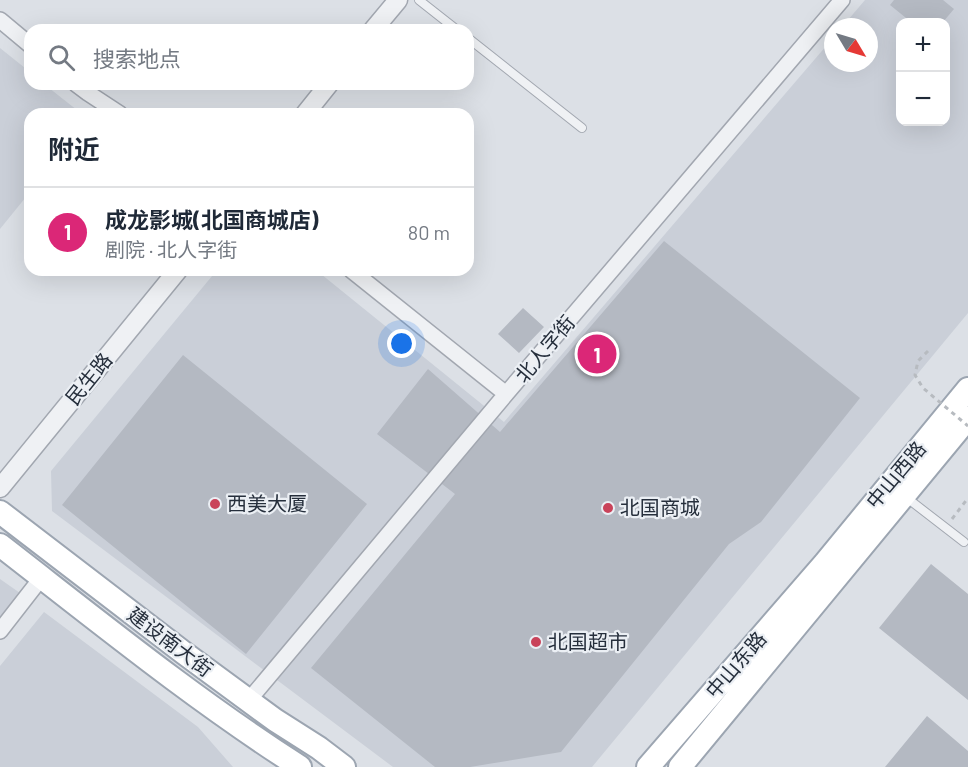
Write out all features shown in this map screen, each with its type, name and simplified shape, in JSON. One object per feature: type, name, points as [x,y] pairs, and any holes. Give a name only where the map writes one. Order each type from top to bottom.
[{"type":"main road","name":"中山西路","points":[[832,569],[968,389]]},
{"type":"main road","name":"中山西路","points":[[832,569],[903,495],[968,418]]},
{"type":"main road","name":"建设南大街","points":[[0,512],[184,653],[344,767]]},
{"type":"main road","name":"建设南大街","points":[[0,545],[168,674],[300,767]]},
{"type":"main road","name":"中山东路","points":[[648,767],[832,569]]},
{"type":"main road","name":"中山东路","points":[[680,767],[832,569]]},
{"type":"street","points":[[378,24],[398,0]]},
{"type":"street","name":"北人字街","points":[[249,700],[842,0]]},
{"type":"street","points":[[0,20],[24,40]]},
{"type":"street","points":[[83,90],[111,108]]},
{"type":"street","points":[[310,108],[324,90]]},
{"type":"street","name":"民生路","points":[[0,488],[173,276]]},
{"type":"street","points":[[358,276],[506,394]]},
{"type":"street","points":[[0,631],[42,577]]},
{"type":"lane","points":[[419,0],[449,24]]},
{"type":"lane","points":[[474,43],[582,128]]},
{"type":"lane","points":[[903,495],[964,542]]},
{"type":"path","points":[[928,351],[918,361],[915,375],[923,388],[968,426]]},
{"type":"path","points":[[952,519],[968,498]]},
{"type":"shaded area","points":[[865,0],[968,0],[968,313],[592,767],[393,767],[52,511],[51,471],[212,276],[323,276],[504,422],[824,49],[824,72],[878,72],[878,18],[850,18]]},
{"type":"shaded area","points":[[0,48],[24,67],[24,90],[52,90],[74,108],[24,108],[24,199],[0,229]]},
{"type":"shaded area","points":[[0,579],[20,593],[0,618]]},
{"type":"shaded area","points":[[44,612],[198,727],[233,767],[0,767],[0,666]]},
{"type":"building","points":[[894,0],[943,0],[954,9],[946,18],[906,18],[890,5]]},
{"type":"building","name":"北国商城","points":[[664,241],[860,398],[761,522],[729,544],[561,752],[470,767],[435,767],[311,668],[455,494],[377,434],[428,369],[500,432]]},
{"type":"building","points":[[523,308],[544,327],[519,353],[498,334]]},
{"type":"building","name":"西美大厦","points":[[183,355],[367,504],[246,654],[62,505]]},
{"type":"building","points":[[931,564],[968,594],[968,700],[879,628]]},
{"type":"building","points":[[927,716],[968,751],[968,767],[885,767]]},
{"type":"place","name":"成龙影城(北国商城店)","points":[[597,354]]},
{"type":"place","name":"西美大厦","points":[[215,504]]},
{"type":"place","name":"北国商城","points":[[608,508]]},
{"type":"place","name":"北国超市","points":[[536,642]]}]
